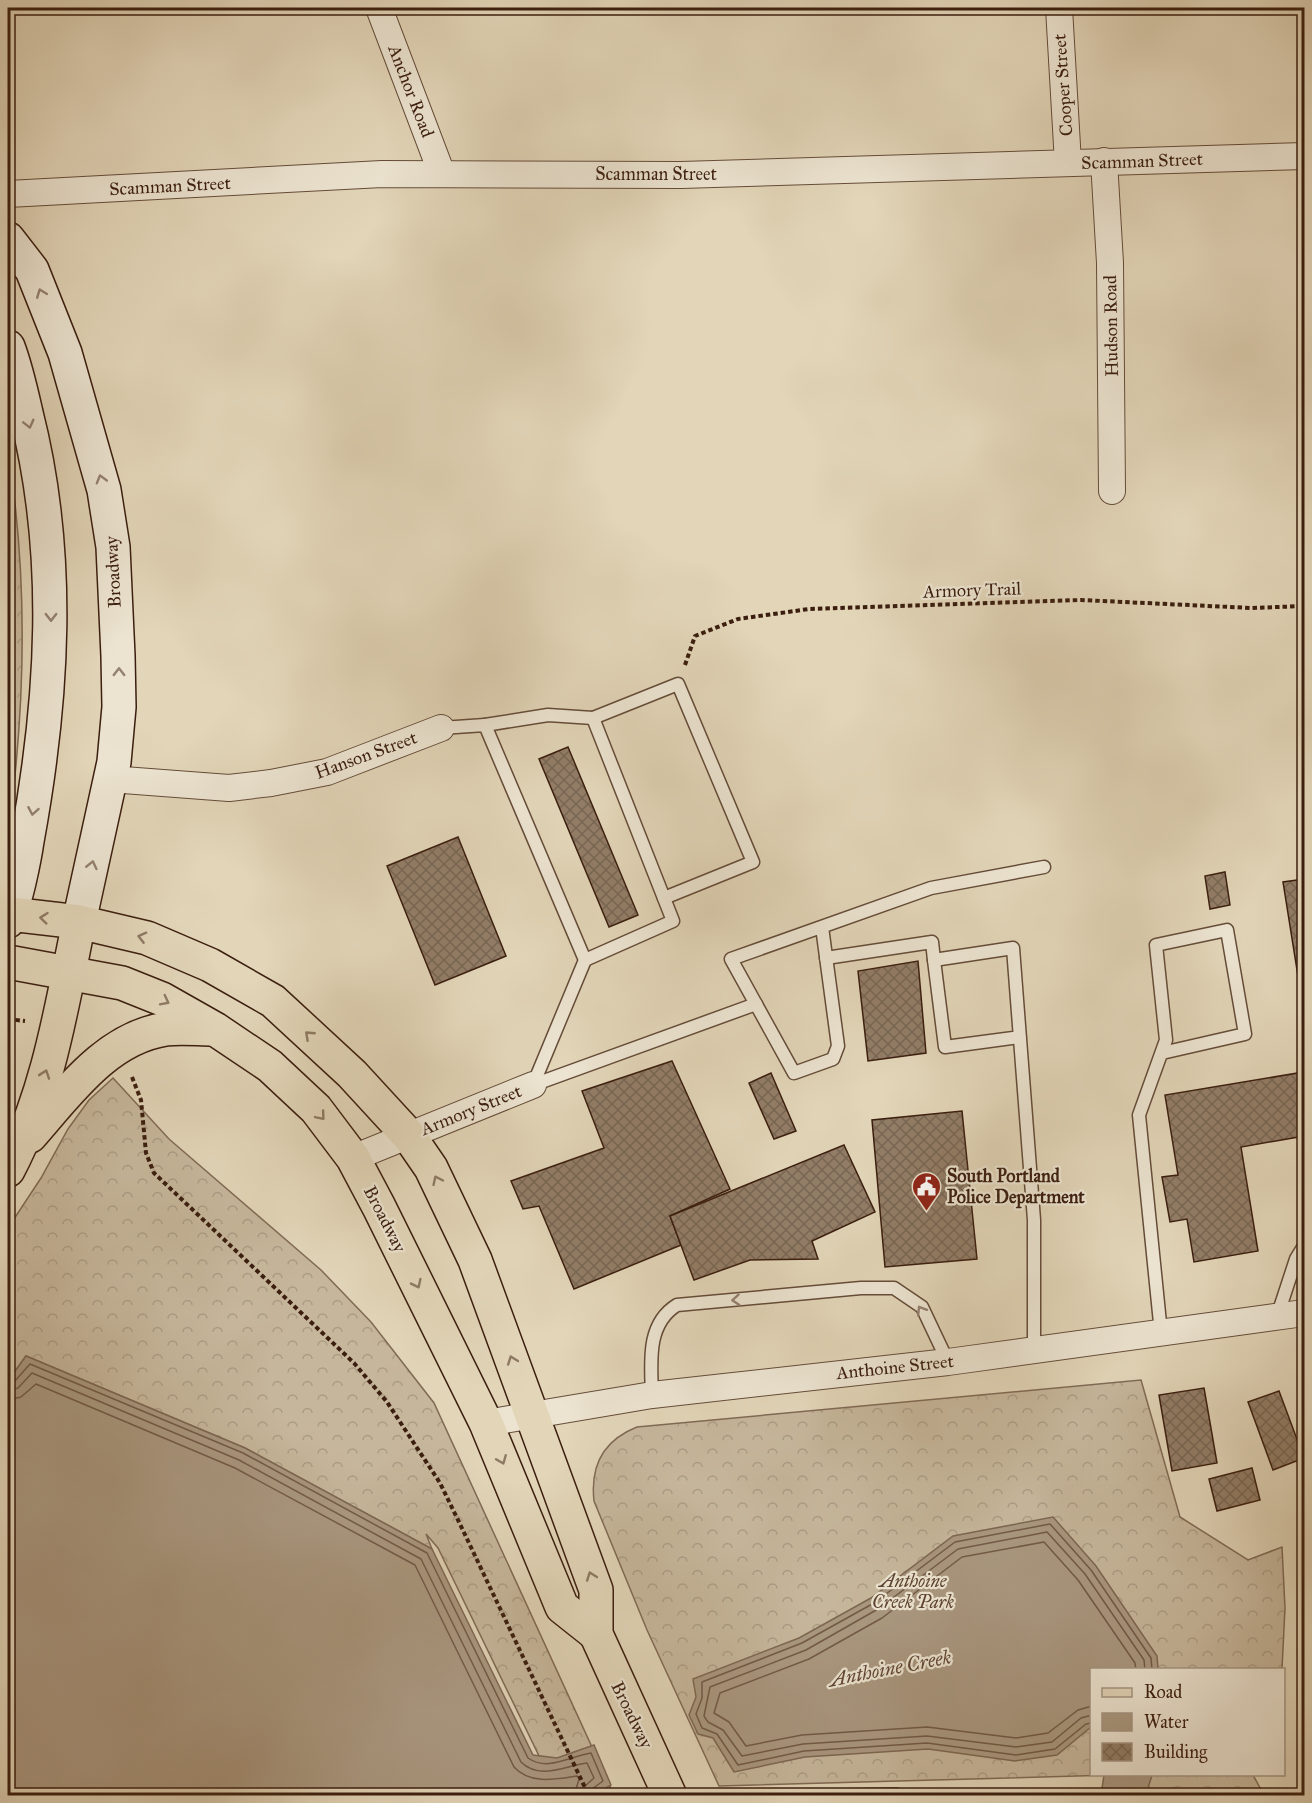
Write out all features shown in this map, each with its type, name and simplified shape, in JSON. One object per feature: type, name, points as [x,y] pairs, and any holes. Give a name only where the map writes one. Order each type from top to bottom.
[{"type":"main road","name":"Broadway","points":[[8,239],[32,270],[65,353],[104,490],[113,547],[119,707],[110,779],[69,973],[131,987],[162,999],[215,1029],[270,1066],[316,1109],[352,1158],[486,1423],[562,1607],[596,1634]]},
{"type":"main road","points":[[8,347],[34,443],[44,509],[51,608],[51,662],[41,768],[25,857],[8,917],[79,922]]},
{"type":"main road","name":"Broadway","points":[[79,922],[157,941],[210,965],[273,1001],[352,1074],[410,1136],[431,1168],[475,1260],[596,1590],[596,1634],[670,1796]]},
{"type":"main road","points":[[8,962],[69,973],[48,1064],[13,1160]]},
{"type":"main road","points":[[13,1160],[72,1089],[113,1049],[166,1029],[215,1029]]},
{"type":"street","name":"Anchor Road","points":[[379,8],[442,174]]},
{"type":"street","name":"Cooper Street","points":[[1059,8],[1068,163]]},
{"type":"street","name":"Scamman Street","points":[[8,194],[306,178],[442,174],[681,175],[1305,156]]},
{"type":"street","name":"Hudson Road","points":[[1104,161],[1110,262],[1112,491]]},
{"type":"street","name":"Hanson Street","points":[[110,779],[229,788],[271,783],[327,772],[441,728]]},
{"type":"street","name":"Armory Street","points":[[352,1158],[533,1085]]},
{"type":"street","name":"Anthoine Street","points":[[486,1423],[652,1395],[948,1362],[1305,1313]]},
{"type":"lane","points":[[441,728],[485,725],[548,715],[593,718],[678,684],[753,862],[664,898]]},
{"type":"lane","points":[[533,1085],[585,960],[673,921],[593,718]]},
{"type":"lane","points":[[485,725],[585,960]]},
{"type":"lane","points":[[822,927],[838,1046],[833,1059],[794,1073],[731,959],[931,888],[1044,867]]},
{"type":"lane","points":[[1161,1333],[1139,1115],[1166,1040],[1156,945],[1227,930],[1245,1034],[1162,1053]]},
{"type":"lane","points":[[826,958],[932,942],[945,1047],[1020,1037]]},
{"type":"lane","points":[[934,960],[1013,948],[1034,1220],[1034,1350]]},
{"type":"lane","points":[[533,1085],[756,1004]]},
{"type":"lane","points":[[1277,1317],[1296,1259],[1305,1246]]},
{"type":"lane","points":[[652,1395],[651,1359],[659,1321],[666,1312],[677,1305],[861,1288],[894,1288],[922,1307],[948,1362]]},
{"type":"path","name":"Armory Trail","points":[[678,684],[695,636],[738,619],[809,609],[1081,600],[1252,608],[1305,606]]},
{"type":"path","points":[[130,1074],[141,1100],[146,1153],[154,1173],[354,1363],[387,1402],[418,1449],[459,1522],[588,1796]]},
{"type":"green space","points":[[8,452],[21,577],[22,660],[14,785],[8,794]]},
{"type":"green space","points":[[113,1078],[169,1139],[321,1270],[371,1322],[434,1403],[614,1795],[558,1795],[438,1548],[426,1534],[432,1549],[245,1448],[26,1356],[8,1381],[8,1228],[41,1178],[68,1129],[89,1100]]},
{"type":"green space","name":"Anthoine Creek Park","points":[[1141,1380],[1180,1517],[1248,1560],[1282,1547],[1285,1608],[1282,1668],[1090,1668],[1090,1776],[719,1786],[647,1630],[594,1501],[594,1476],[602,1455],[616,1439],[637,1427]]},
{"type":"green space","name":"Anthoine Creek Park","points":[[1112,1776],[1254,1776],[1264,1795],[1114,1795]]},
{"type":"water","points":[[26,1356],[245,1448],[432,1549],[533,1755],[557,1758],[594,1745],[611,1785],[592,1796],[8,1795],[8,1381]]},
{"type":"water","name":"Anthoine Creek","points":[[1053,1517],[1096,1566],[1157,1656],[1158,1668],[1090,1668],[1090,1728],[1057,1755],[1015,1761],[928,1749],[805,1757],[734,1772],[713,1738],[698,1734],[689,1715],[696,1697],[693,1679],[799,1638],[871,1598],[953,1536]]},
{"type":"water","points":[[1104,1776],[1152,1776],[1146,1795],[1101,1795]]},
{"type":"building","points":[[568,747],[638,915],[609,927],[539,759]]},
{"type":"building","points":[[458,837],[506,956],[435,985],[387,866]]},
{"type":"building","points":[[1225,872],[1230,905],[1210,909],[1205,876]]},
{"type":"building","points":[[1304,879],[1304,1014],[1283,882]]},
{"type":"building","points":[[918,961],[926,1053],[868,1061],[858,971]]},
{"type":"building","points":[[672,1061],[730,1189],[670,1216],[681,1245],[574,1289],[539,1206],[523,1209],[511,1181],[604,1148],[582,1091]]},
{"type":"building","points":[[1304,1072],[1304,1136],[1241,1147],[1258,1251],[1194,1262],[1187,1219],[1170,1222],[1162,1177],[1178,1175],[1165,1095]]},
{"type":"building","points":[[771,1073],[796,1131],[774,1139],[749,1083]]},
{"type":"building","name":"South Portland Police Department","points":[[962,1111],[977,1259],[885,1267],[872,1120]]},
{"type":"building","points":[[844,1145],[875,1212],[812,1241],[818,1259],[750,1260],[694,1280],[670,1216]]},
{"type":"building","points":[[1204,1388],[1217,1463],[1172,1471],[1159,1395]]},
{"type":"building","points":[[1279,1391],[1304,1458],[1273,1470],[1248,1402]]},
{"type":"building","points":[[1252,1468],[1260,1500],[1217,1511],[1209,1479]]},
{"type":"building","points":[[898,1788],[898,1796],[828,1796],[827,1789]]},
{"type":"place","name":"South Portland Police Department","points":[[926,1212]]}]
